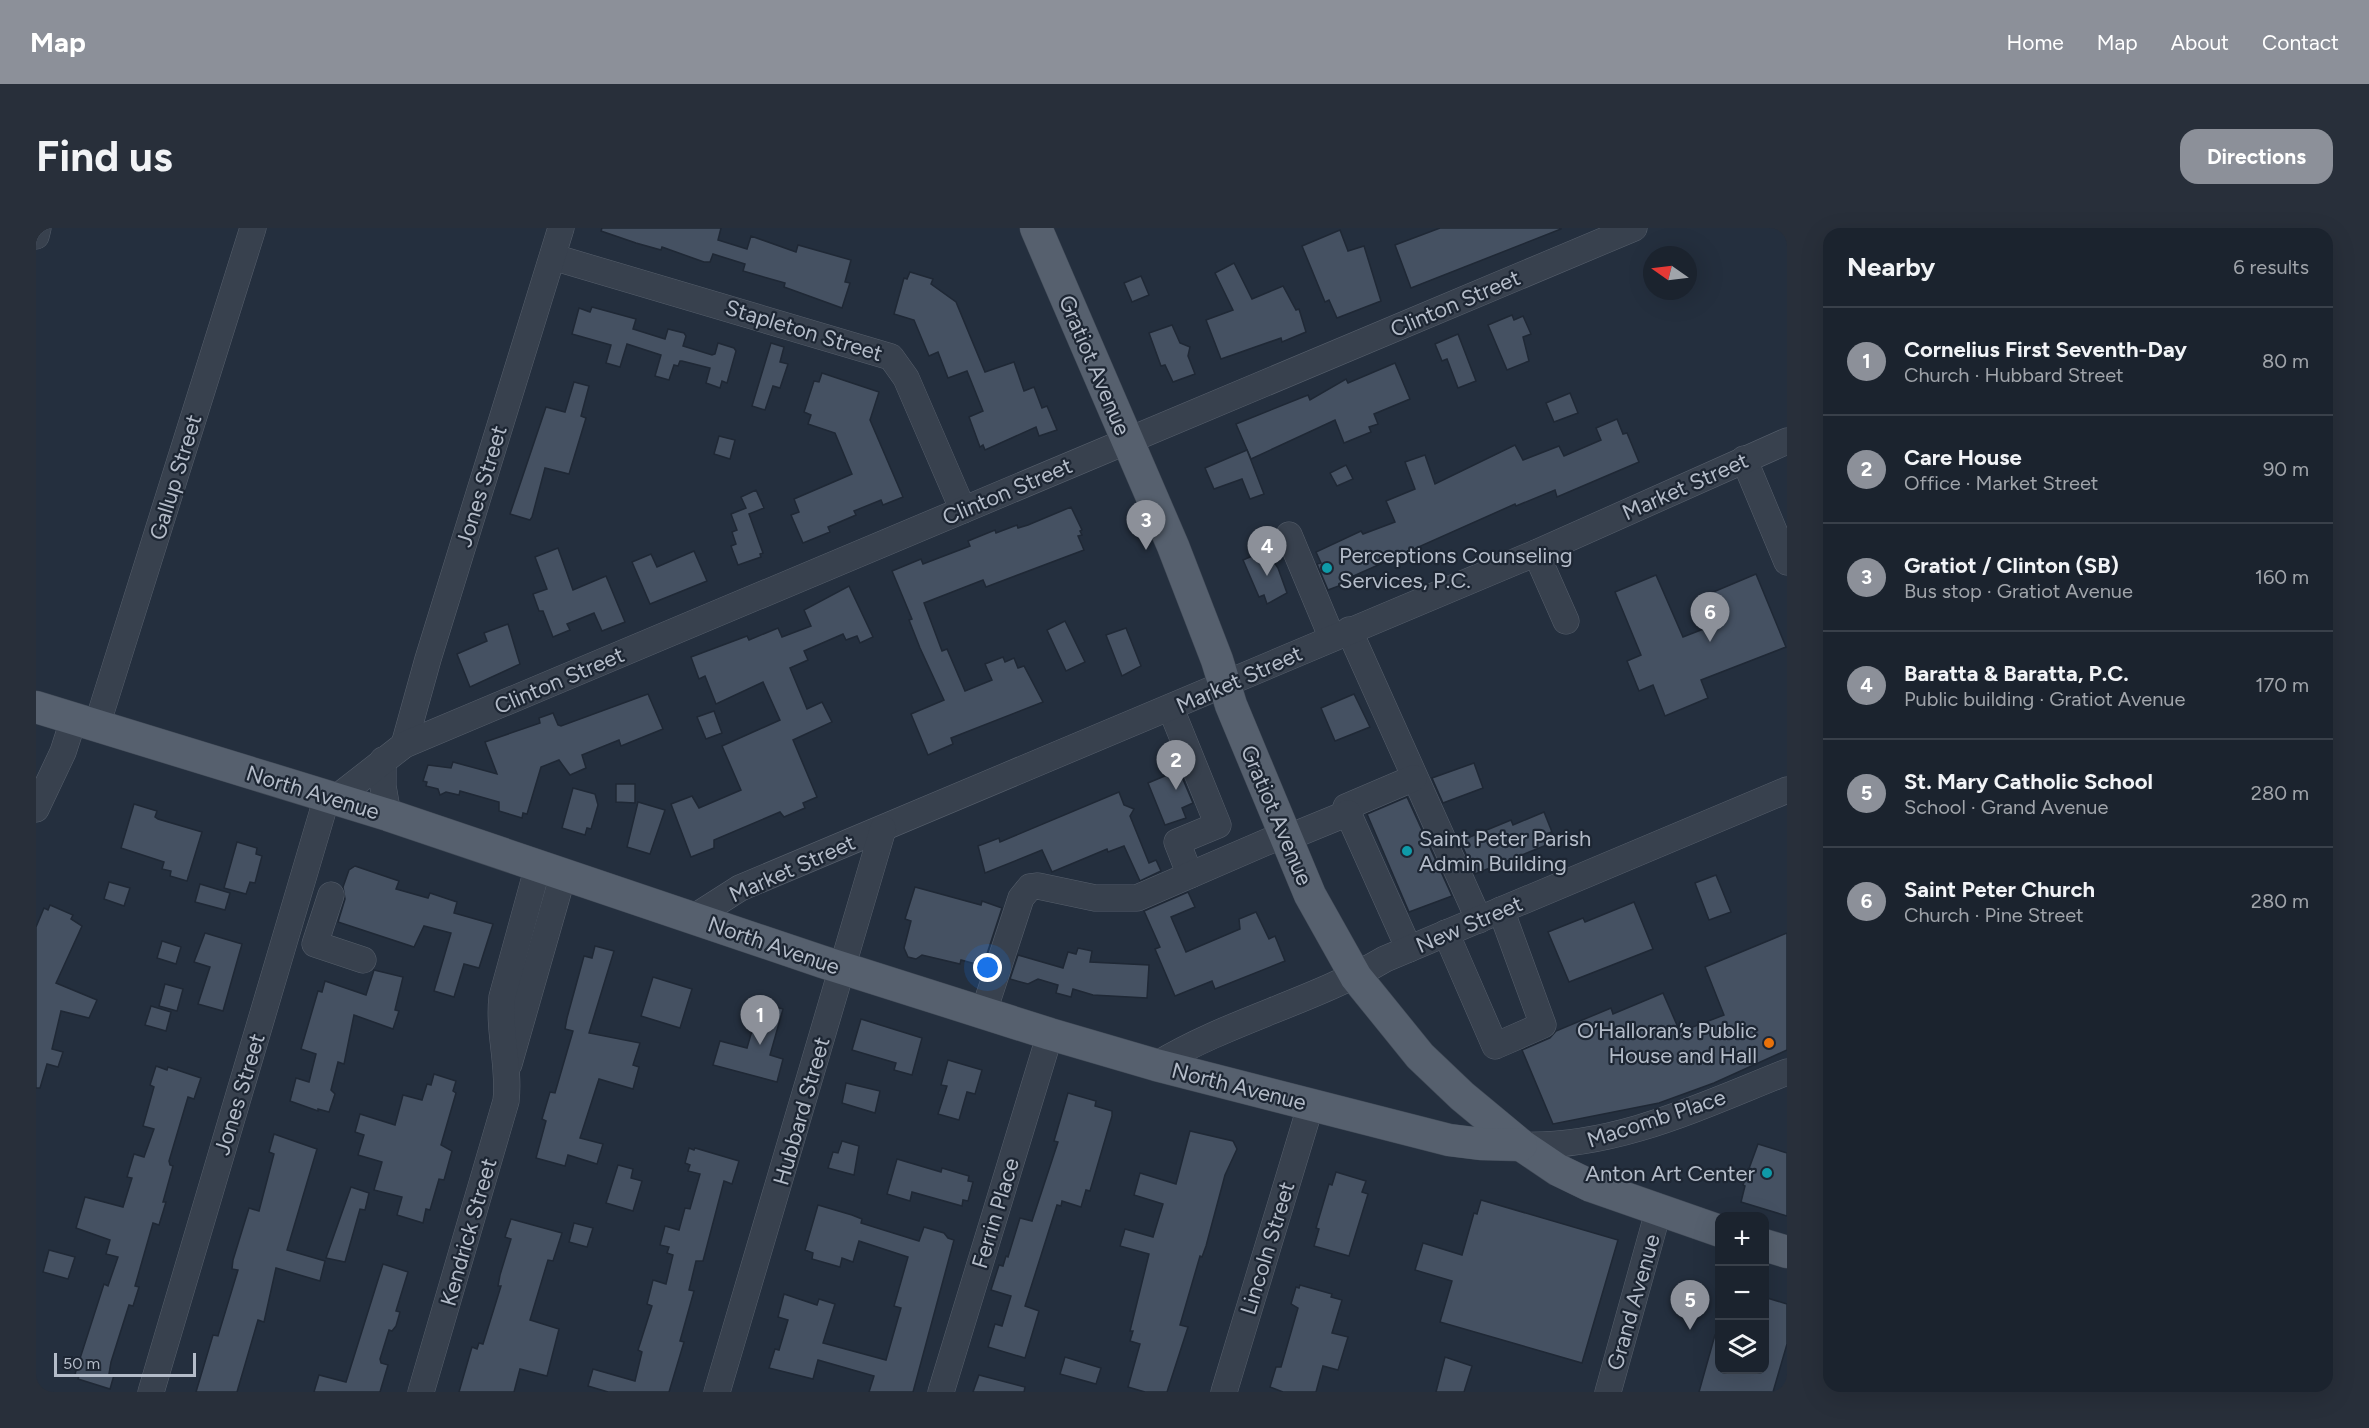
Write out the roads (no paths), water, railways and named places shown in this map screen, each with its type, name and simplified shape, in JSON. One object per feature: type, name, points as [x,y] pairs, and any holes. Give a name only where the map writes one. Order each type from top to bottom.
[{"type":"main road","name":"Gratiot Avenue","points":[[1036,228],[1177,556],[1224,686],[1310,895],[1356,976],[1420,1056],[1462,1096],[1521,1145],[1558,1170],[1591,1186],[1658,1212],[1715,1230]]},
{"type":"main road","name":"North Avenue","points":[[36,707],[388,815],[843,969],[1050,1034],[1156,1065],[1449,1140],[1521,1145]]},
{"type":"main road","points":[[1769,1247],[1787,1252]]},
{"type":"street","points":[[36,236],[38,228]]},
{"type":"street","name":"Gallup Street","points":[[36,809],[63,752],[86,722],[253,228]]},
{"type":"street","name":"Jones Street","points":[[404,745],[428,659],[561,228]]},
{"type":"street","name":"Clinton Street","points":[[331,798],[404,745],[1634,228]]},
{"type":"street","name":"Stapleton Street","points":[[553,257],[891,357],[906,378],[963,510]]},
{"type":"street","name":"Market Street","points":[[693,918],[740,888],[1536,554],[1787,441]]},
{"type":"street","points":[[1744,459],[1787,562]]},
{"type":"street","points":[[1289,535],[1414,778],[1490,915],[1543,1025],[1495,1046],[1446,933]]},
{"type":"street","points":[[1536,554],[1566,621]]},
{"type":"street","points":[[1171,709],[1218,825],[1177,842],[1190,875]]},
{"type":"street","points":[[383,760],[383,786],[388,815]]},
{"type":"street","points":[[1346,807],[1414,778]]},
{"type":"street","name":"New Street","points":[[1156,1065],[1181,1050],[1356,976],[1409,949],[1787,790]]},
{"type":"street","name":"Jones Street","points":[[151,1392],[331,798]]},
{"type":"street","points":[[983,1014],[1022,898],[1030,887],[1038,886],[1095,898],[1131,899],[1348,813],[1409,949]]},
{"type":"street","name":"Hubbard Street","points":[[717,1392],[883,829]]},
{"type":"street","name":"Kendrick Street","points":[[421,1392],[506,1101],[508,1070],[551,870]]},
{"type":"street","points":[[331,895],[315,944],[363,960]]},
{"type":"street","name":"Ferrin Place","points":[[941,1392],[1050,1034]]},
{"type":"street","name":"Macomb Place","points":[[1521,1145],[1571,1144],[1639,1128],[1787,1072]]},
{"type":"street","name":"Lincoln Street","points":[[1224,1392],[1311,1104]]},
{"type":"street","name":"Grand Avenue","points":[[1608,1392],[1658,1212]]},
{"type":"place","name":"Gratiot / Clinton (SB)","points":[[1146,550]]},
{"type":"place","name":"Perceptions Counseling Services, P.C.","points":[[1327,568]]},
{"type":"place","name":"Baratta & Baratta, P.C.","points":[[1267,576]]},
{"type":"place","name":"Saint Peter Church","points":[[1710,642]]},
{"type":"place","name":"Care House","points":[[1176,790]]},
{"type":"place","name":"Saint Peter Parish Admin Building","points":[[1407,851]]},
{"type":"place","name":"O’Halloran’s Public House and Hall","points":[[1769,1043]]},
{"type":"place","name":"Cornelius First Seventh-Day","points":[[760,1045]]},
{"type":"place","name":"Anton Art Center","points":[[1767,1173]]},
{"type":"place","name":"St. Mary Catholic School","points":[[1690,1330]]}]
